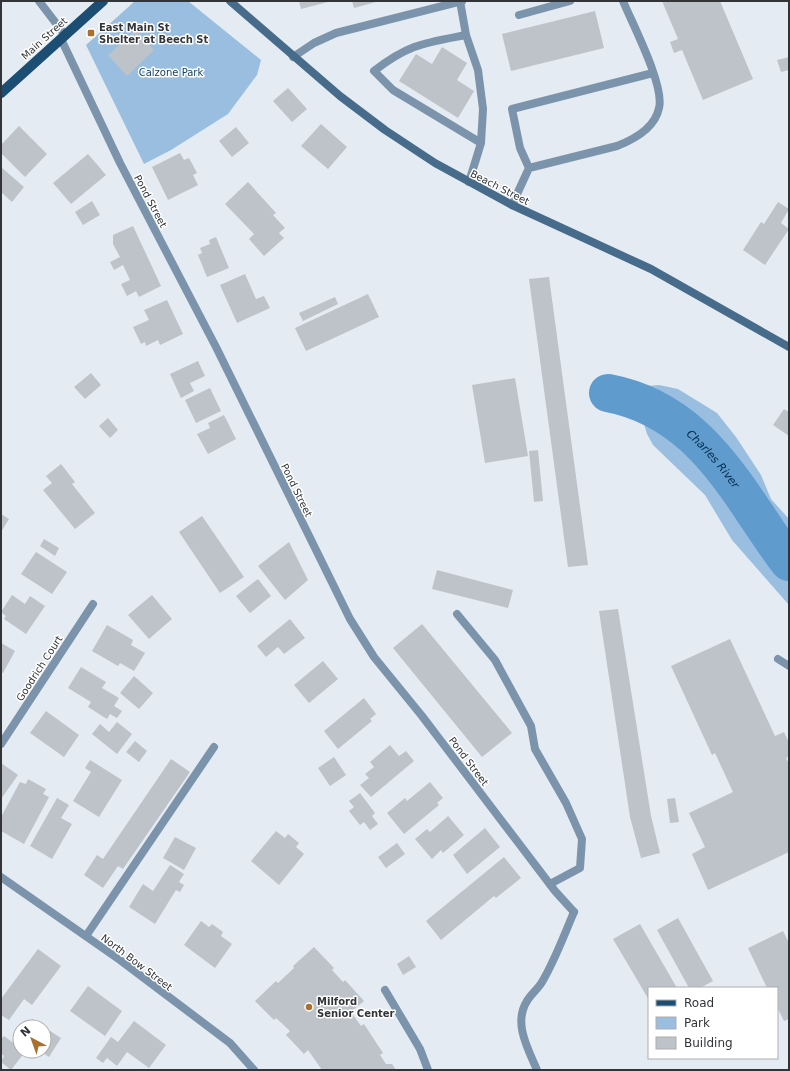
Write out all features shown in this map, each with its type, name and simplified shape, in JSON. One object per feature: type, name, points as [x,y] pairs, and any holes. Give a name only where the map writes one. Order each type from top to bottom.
[{"type":"main road","name":"Main Street","points":[[1,93],[102,1]]},
{"type":"main road","name":"Beach Street","points":[[230,1],[293,57],[385,130],[469,182],[512,205],[650,269],[789,347]]},
{"type":"street","name":"Pond Street","points":[[40,1],[63,37],[120,163],[216,347],[350,619],[374,657],[422,716],[550,884],[574,912],[542,983],[526,1001],[523,1010],[521,1020],[525,1042],[537,1070]]},
{"type":"street","points":[[293,57],[314,43],[336,33],[461,1],[466,35],[476,62],[481,91],[483,120],[481,143],[469,182]]},
{"type":"street","points":[[519,14],[548,4],[570,1]]},
{"type":"street","points":[[529,168],[618,146],[637,136],[651,124],[659,109],[659,93],[653,73],[623,1]]},
{"type":"street","points":[[466,35],[414,46],[393,57],[374,71],[393,90],[481,143]]},
{"type":"street","points":[[512,205],[529,168],[520,148],[512,110],[653,73]]},
{"type":"street","name":"Goodrich Court","points":[[1,744],[94,604]]},
{"type":"street","points":[[457,614],[498,667],[531,726],[536,749],[566,803],[582,839],[580,868],[550,884]]},
{"type":"street","points":[[778,659],[789,666]]},
{"type":"street","points":[[86,936],[214,747]]},
{"type":"street","name":"North Bow Street","points":[[1,877],[86,936],[230,1043],[254,1070]]},
{"type":"street","points":[[385,990],[420,1049],[428,1070]]},
{"type":"green space","name":"Calzone Park","points":[[135,1],[188,1],[261,60],[257,75],[228,114],[171,150],[144,164],[86,45]]},
{"type":"green space","points":[[659,385],[678,389],[717,413],[736,437],[761,475],[771,499],[789,519],[789,605],[732,540],[705,495],[653,445],[644,424],[645,407],[637,390],[648,386]]},
{"type":"building","points":[[299,1],[327,1],[328,2],[301,9]]},
{"type":"building","points":[[352,1],[375,1],[376,2],[354,8]]},
{"type":"building","points":[[662,1],[720,1],[753,79],[703,100],[682,50],[674,53],[670,42],[678,39]]},
{"type":"building","points":[[595,11],[604,48],[511,71],[502,34]]},
{"type":"building","points":[[136,30],[154,50],[127,76],[108,55]]},
{"type":"building","points":[[442,47],[467,63],[457,80],[474,91],[458,118],[399,81],[416,54],[432,64]]},
{"type":"building","points":[[789,57],[789,70],[781,72],[777,60]]},
{"type":"building","points":[[288,88],[307,109],[292,122],[273,101]]},
{"type":"building","points":[[321,124],[347,147],[328,169],[301,146]]},
{"type":"building","points":[[19,126],[47,154],[25,177],[1,153],[1,145]]},
{"type":"building","points":[[236,127],[249,143],[232,157],[219,141]]},
{"type":"building","points":[[180,153],[184,160],[189,158],[197,173],[193,175],[198,185],[168,200],[152,167]]},
{"type":"building","points":[[88,154],[106,175],[71,204],[53,183]]},
{"type":"building","points":[[1,167],[24,187],[12,202],[1,192]]},
{"type":"building","points":[[248,182],[276,213],[273,215],[285,228],[279,233],[284,238],[264,256],[249,239],[254,234],[225,204]]},
{"type":"building","points":[[92,201],[100,215],[83,225],[75,212]]},
{"type":"building","points":[[778,202],[789,209],[781,223],[789,229],[765,265],[743,250],[761,222],[764,224]]},
{"type":"building","points":[[133,226],[161,286],[139,297],[136,291],[127,296],[121,284],[130,280],[123,265],[114,270],[110,262],[120,257],[113,244],[113,235]]},
{"type":"building","points":[[216,237],[229,268],[207,277],[198,255],[202,253],[200,248],[210,244],[209,240]]},
{"type":"building","points":[[245,274],[256,299],[264,296],[270,308],[237,323],[220,285]]},
{"type":"building","points":[[549,277],[588,565],[568,567],[529,279]]},
{"type":"building","points":[[368,294],[379,317],[306,351],[295,328]]},
{"type":"building","points":[[335,297],[338,304],[303,321],[299,313]]},
{"type":"building","points":[[167,300],[183,334],[160,345],[158,340],[146,346],[145,342],[141,344],[133,327],[149,320],[144,310]]},
{"type":"building","points":[[198,361],[205,376],[190,383],[194,391],[181,398],[170,374]]},
{"type":"building","points":[[91,373],[101,385],[85,399],[74,387]]},
{"type":"building","points":[[515,378],[528,456],[485,463],[472,385]]},
{"type":"building","points":[[210,388],[221,411],[196,423],[185,400]]},
{"type":"building","points":[[784,409],[789,412],[789,436],[773,425]]},
{"type":"building","points":[[224,415],[236,439],[208,454],[197,434],[210,428],[208,423]]},
{"type":"building","points":[[108,418],[118,430],[110,438],[99,426]]},
{"type":"building","points":[[538,450],[543,501],[534,502],[529,451]]},
{"type":"building","points":[[61,464],[75,482],[72,484],[95,513],[75,529],[43,490],[52,483],[46,476]]},
{"type":"building","points":[[1,514],[9,519],[1,532]]},
{"type":"building","points":[[202,516],[244,577],[220,593],[179,532]]},
{"type":"building","points":[[44,539],[59,548],[55,556],[40,546]]},
{"type":"building","points":[[289,542],[308,580],[285,600],[258,566]]},
{"type":"building","points":[[36,552],[67,572],[52,594],[21,574]]},
{"type":"building","points":[[437,570],[513,590],[508,608],[432,589]]},
{"type":"building","points":[[258,579],[271,596],[250,613],[236,596]]},
{"type":"building","points":[[12,595],[25,604],[30,596],[45,606],[26,634],[4,619],[6,616],[1,612]]},
{"type":"building","points":[[152,595],[172,619],[149,639],[128,615]]},
{"type":"building","points":[[618,609],[651,816],[660,853],[641,858],[630,817],[599,611]]},
{"type":"building","points":[[290,619],[305,638],[284,654],[278,647],[266,657],[257,646]]},
{"type":"building","points":[[422,624],[512,733],[482,757],[393,648]]},
{"type":"building","points":[[107,625],[133,640],[131,645],[145,653],[134,671],[120,663],[118,666],[92,651]]},
{"type":"building","points":[[730,639],[775,736],[784,732],[789,743],[789,756],[786,758],[789,764],[789,852],[708,890],[692,854],[705,847],[689,813],[733,792],[715,753],[712,755],[671,666]]},
{"type":"building","points":[[1,643],[15,651],[3,673],[1,672]]},
{"type":"building","points":[[323,661],[338,679],[309,703],[294,685]]},
{"type":"building","points":[[81,667],[106,682],[102,688],[119,698],[114,706],[122,711],[117,718],[110,714],[107,719],[88,707],[91,702],[68,688]]},
{"type":"building","points":[[134,676],[153,693],[139,709],[120,693]]},
{"type":"building","points":[[364,698],[376,714],[370,719],[372,721],[338,749],[324,731]]},
{"type":"building","points":[[46,711],[79,735],[64,757],[30,733]]},
{"type":"building","points":[[117,722],[132,734],[117,754],[92,734],[100,724],[109,732]]},
{"type":"building","points":[[135,741],[147,751],[139,762],[126,752]]},
{"type":"building","points":[[390,745],[399,756],[406,751],[414,761],[371,797],[360,785],[369,778],[365,774],[374,767],[370,762]]},
{"type":"building","points":[[334,757],[346,775],[330,786],[318,768]]},
{"type":"building","points":[[171,759],[190,772],[123,869],[118,866],[103,888],[84,875],[97,855],[103,859]]},
{"type":"building","points":[[90,760],[122,780],[99,817],[73,801],[91,772],[85,768]]},
{"type":"building","points":[[1,763],[18,775],[1,799]]},
{"type":"building","points":[[28,779],[46,789],[43,794],[49,797],[24,844],[1,831],[1,817],[20,782],[26,784]]},
{"type":"building","points":[[430,782],[443,798],[437,803],[439,805],[404,834],[387,813],[405,798],[407,801]]},
{"type":"building","points":[[360,793],[375,813],[372,816],[378,824],[370,830],[364,822],[360,825],[349,811],[354,807],[349,801]]},
{"type":"building","points":[[57,798],[69,805],[61,818],[72,824],[52,859],[30,846]]},
{"type":"building","points":[[675,798],[679,822],[670,823],[667,799]]},
{"type":"building","points":[[448,816],[464,835],[443,853],[441,850],[432,859],[415,839],[427,829],[430,832]]},
{"type":"building","points":[[485,828],[500,847],[467,874],[453,855]]},
{"type":"building","points":[[276,831],[285,838],[288,834],[299,843],[296,847],[304,854],[279,885],[251,861]]},
{"type":"building","points":[[175,837],[196,848],[184,870],[163,858]]},
{"type":"building","points":[[397,843],[405,854],[386,868],[378,857]]},
{"type":"building","points":[[504,857],[521,878],[496,898],[494,896],[441,940],[426,921]]},
{"type":"building","points":[[170,865],[184,874],[179,882],[184,885],[180,892],[176,890],[155,924],[129,907],[143,884],[153,891]]},
{"type":"building","points":[[678,918],[713,981],[702,987],[688,987],[657,930]]},
{"type":"building","points":[[201,921],[209,927],[212,924],[223,932],[221,936],[232,944],[215,968],[184,945]]},
{"type":"building","points":[[640,924],[676,987],[648,987],[648,998],[613,939]]},
{"type":"building","points":[[783,931],[789,943],[789,1019],[784,1021],[778,1009],[778,987],[767,987],[748,948]]},
{"type":"building","name":"Milford Senior Center","points":[[314,947],[334,968],[332,970],[343,982],[345,980],[364,1001],[351,1012],[361,1026],[364,1024],[383,1053],[380,1055],[386,1064],[392,1064],[396,1070],[322,1070],[308,1050],[304,1054],[286,1035],[290,1031],[276,1018],[274,1020],[255,1001],[276,981],[278,983],[294,968],[293,966]]},
{"type":"building","points":[[38,949],[61,966],[32,1005],[24,999],[9,1020],[1,1015],[1,999]]},
{"type":"building","points":[[409,956],[416,967],[403,975],[397,964]]},
{"type":"building","points":[[88,986],[122,1011],[105,1036],[70,1011]]},
{"type":"building","points":[[134,1021],[166,1045],[149,1068],[127,1052],[117,1066],[107,1058],[103,1063],[96,1058],[111,1037],[118,1042]]},
{"type":"building","points":[[52,1032],[61,1038],[52,1052]]},
{"type":"building","points":[[4,1036],[12,1042],[12,1059],[20,1059],[11,1070],[1,1062],[4,1056],[1,1053],[1,1039]]},
{"type":"waterway","name":"Charles River","points":[[608,393],[633,400],[655,409],[675,421],[693,436],[725,471],[789,562]]},
{"type":"place","name":"East Main St Shelter at Beech St","points":[[91,33]]},
{"type":"place","name":"Milford Senior Center","points":[[309,1007]]}]
